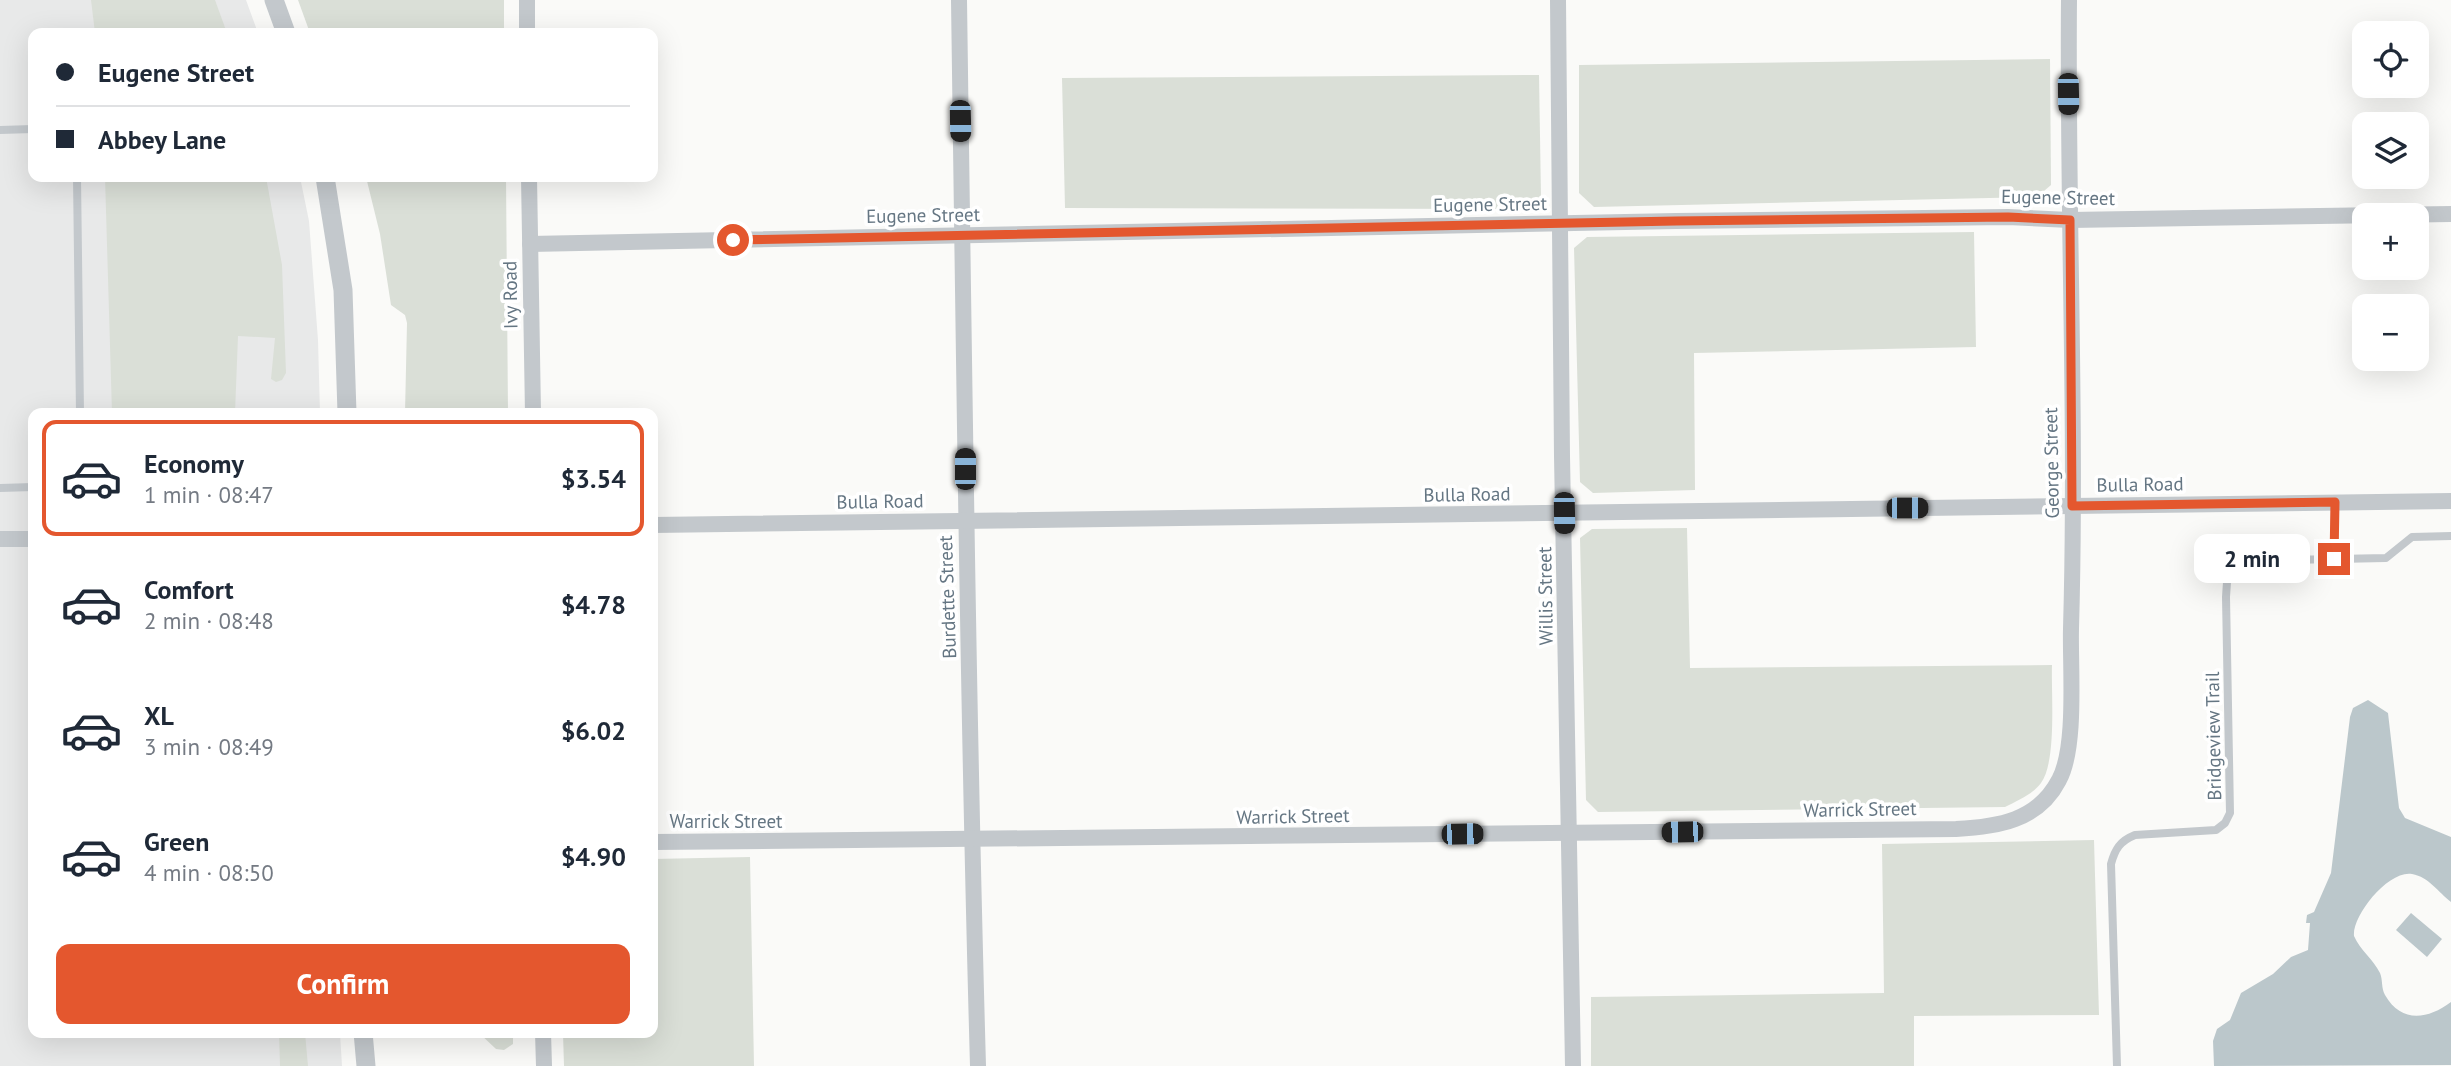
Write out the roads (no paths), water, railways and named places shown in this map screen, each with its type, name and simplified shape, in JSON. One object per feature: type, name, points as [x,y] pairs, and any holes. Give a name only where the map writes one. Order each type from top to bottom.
[{"type":"street","points":[[274,0],[284,28]]},
{"type":"street","points":[[527,0],[527,28]]},
{"type":"street","name":"Burdette Street","points":[[959,0],[964,234],[965,521],[978,1066]]},
{"type":"street","name":"Willis Street","points":[[1558,0],[1573,1066]]},
{"type":"street","name":"George Street","points":[[1933,830],[1987,828],[2010,823],[2032,812],[2059,781],[2068,748],[2072,506],[2069,0]]},
{"type":"street","points":[[326,182],[343,290],[347,408]]},
{"type":"street","name":"Ivy Road","points":[[529,182],[533,408]]},
{"type":"street","name":"Eugene Street","points":[[530,244],[2008,217],[2070,220],[2451,214]]},
{"type":"street","name":"Bulla Road","points":[[658,525],[2451,501]]},
{"type":"street","points":[[0,539],[28,539]]},
{"type":"street","name":"Warrick Street","points":[[658,842],[1933,830]]},
{"type":"street","points":[[364,1038],[366,1066]]},
{"type":"street","points":[[543,1038],[544,1066]]},
{"type":"lane","points":[[0,130],[28,129]]},
{"type":"lane","points":[[77,182],[80,408]]},
{"type":"lane","points":[[0,488],[28,488]]},
{"type":"lane","points":[[2335,502],[2334,559],[2386,558],[2412,537],[2451,536]]},
{"type":"lane","name":"Bridgeview Trail","points":[[2117,1066],[2111,864],[2115,849],[2124,839],[2135,835],[2216,830],[2225,823],[2230,813],[2227,582],[2234,566],[2243,557],[2264,555],[2287,560],[2334,559]]}]
